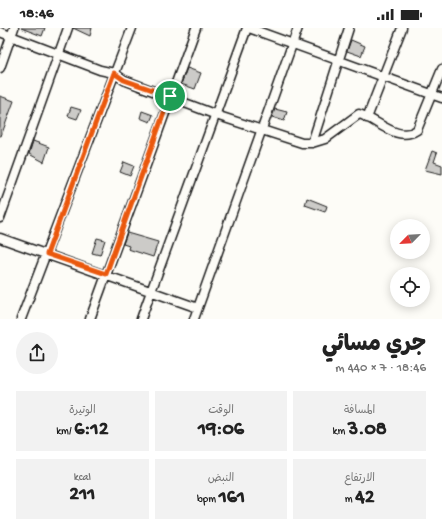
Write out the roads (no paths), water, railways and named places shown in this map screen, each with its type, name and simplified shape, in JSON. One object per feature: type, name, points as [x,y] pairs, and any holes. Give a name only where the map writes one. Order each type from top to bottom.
[{"type":"street","points":[[0,68],[14,28]]},
{"type":"street","points":[[0,218],[68,28]]},
{"type":"street","points":[[21,319],[132,28]]},
{"type":"street","points":[[90,319],[196,28]]},
{"type":"street","points":[[141,319],[248,28],[442,98]]},
{"type":"street","points":[[194,319],[298,28]]},
{"type":"street","points":[[312,143],[349,28]]},
{"type":"street","points":[[366,118],[384,77],[402,28]]},
{"type":"street","points":[[0,32],[100,70],[114,73],[124,80],[216,114],[302,143],[312,143],[325,139],[359,114],[378,125],[404,135],[410,134],[417,130],[442,69]]},
{"type":"street","points":[[0,238],[106,274],[198,308]]}]
